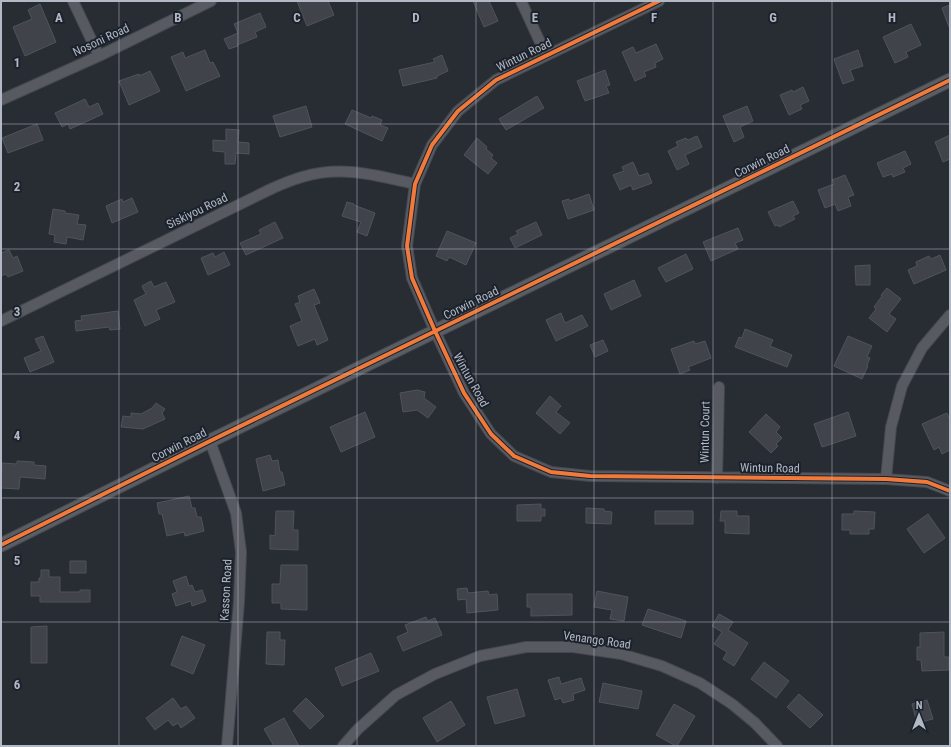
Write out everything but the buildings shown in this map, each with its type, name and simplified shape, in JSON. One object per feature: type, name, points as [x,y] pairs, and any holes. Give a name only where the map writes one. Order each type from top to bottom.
[{"type":"main road","name":"Corwin Road","points":[[1,544],[950,80]]},
{"type":"street","points":[[73,1],[99,56]]},
{"type":"street","name":"Nosoni Road","points":[[1,100],[99,56],[211,1]]},
{"type":"street","points":[[521,1],[546,56]]},
{"type":"street","name":"Wintun Road","points":[[659,1],[496,80],[458,111],[432,145],[415,184],[406,246],[412,278],[464,393],[491,434],[514,456],[551,472],[590,476],[886,479],[927,482],[950,491]]},
{"type":"street","name":"Siskiyou Road","points":[[1,321],[273,188],[302,177],[325,172],[349,171],[415,184]]},
{"type":"street","points":[[886,479],[891,427],[902,386],[922,348],[950,315]]},
{"type":"street","name":"Wintun Court","points":[[717,478],[719,387]]},
{"type":"street","name":"Kasson Road","points":[[210,441],[236,513],[241,552],[239,602],[227,746]]},
{"type":"street","name":"Venango Road","points":[[343,746],[358,729],[396,695],[435,674],[480,656],[526,647],[573,647],[620,654],[662,666],[700,683],[732,704],[755,723],[777,746]]},
{"type":"cycle path","points":[[659,1],[496,80],[458,111],[432,145],[415,184],[407,246],[412,278],[464,393],[491,434],[514,456],[551,472],[590,476],[886,479],[927,482],[950,491]]},
{"type":"cycle path","points":[[1,545],[210,441],[950,80]]}]
